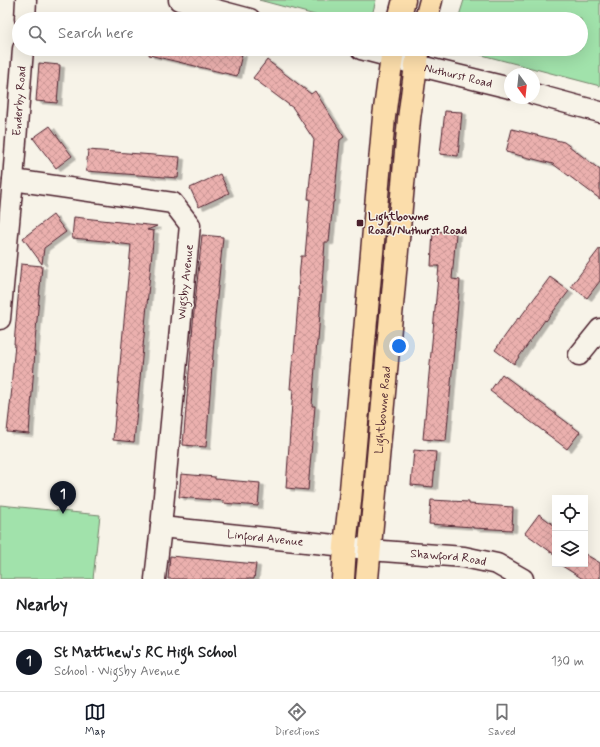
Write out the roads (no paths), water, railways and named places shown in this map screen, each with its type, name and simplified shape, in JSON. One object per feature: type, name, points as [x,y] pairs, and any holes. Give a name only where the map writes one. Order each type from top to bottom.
[{"type":"main road","points":[[401,12],[404,0]]},
{"type":"main road","points":[[428,12],[431,0]]},
{"type":"main road","name":"Lightbowne Road","points":[[343,579],[386,105],[393,56]]},
{"type":"main road","name":"Lightbowne Road","points":[[367,579],[408,127],[417,57]]},
{"type":"street","points":[[25,12],[26,0]]},
{"type":"street","points":[[179,0],[224,12]]},
{"type":"street","name":"Enderby Road","points":[[0,319],[9,185],[22,56]]},
{"type":"street","name":"Nuthurst Road","points":[[417,57],[504,86]]},
{"type":"street","points":[[540,96],[600,112]]},
{"type":"street","name":"Wigsby Avenue","points":[[9,185],[173,202],[190,225],[155,579]]},
{"type":"street","points":[[579,355],[600,329]]},
{"type":"street","name":"Linford Avenue","points":[[161,527],[345,546],[369,550]]},
{"type":"street","name":"Shawford Road","points":[[369,550],[464,557],[497,564],[523,579]]},
{"type":"place","name":"Lightbowne Road/Nuthurst Road","points":[[360,223]]},
{"type":"place","name":"St Matthew's RC High School","points":[[63,514]]}]
